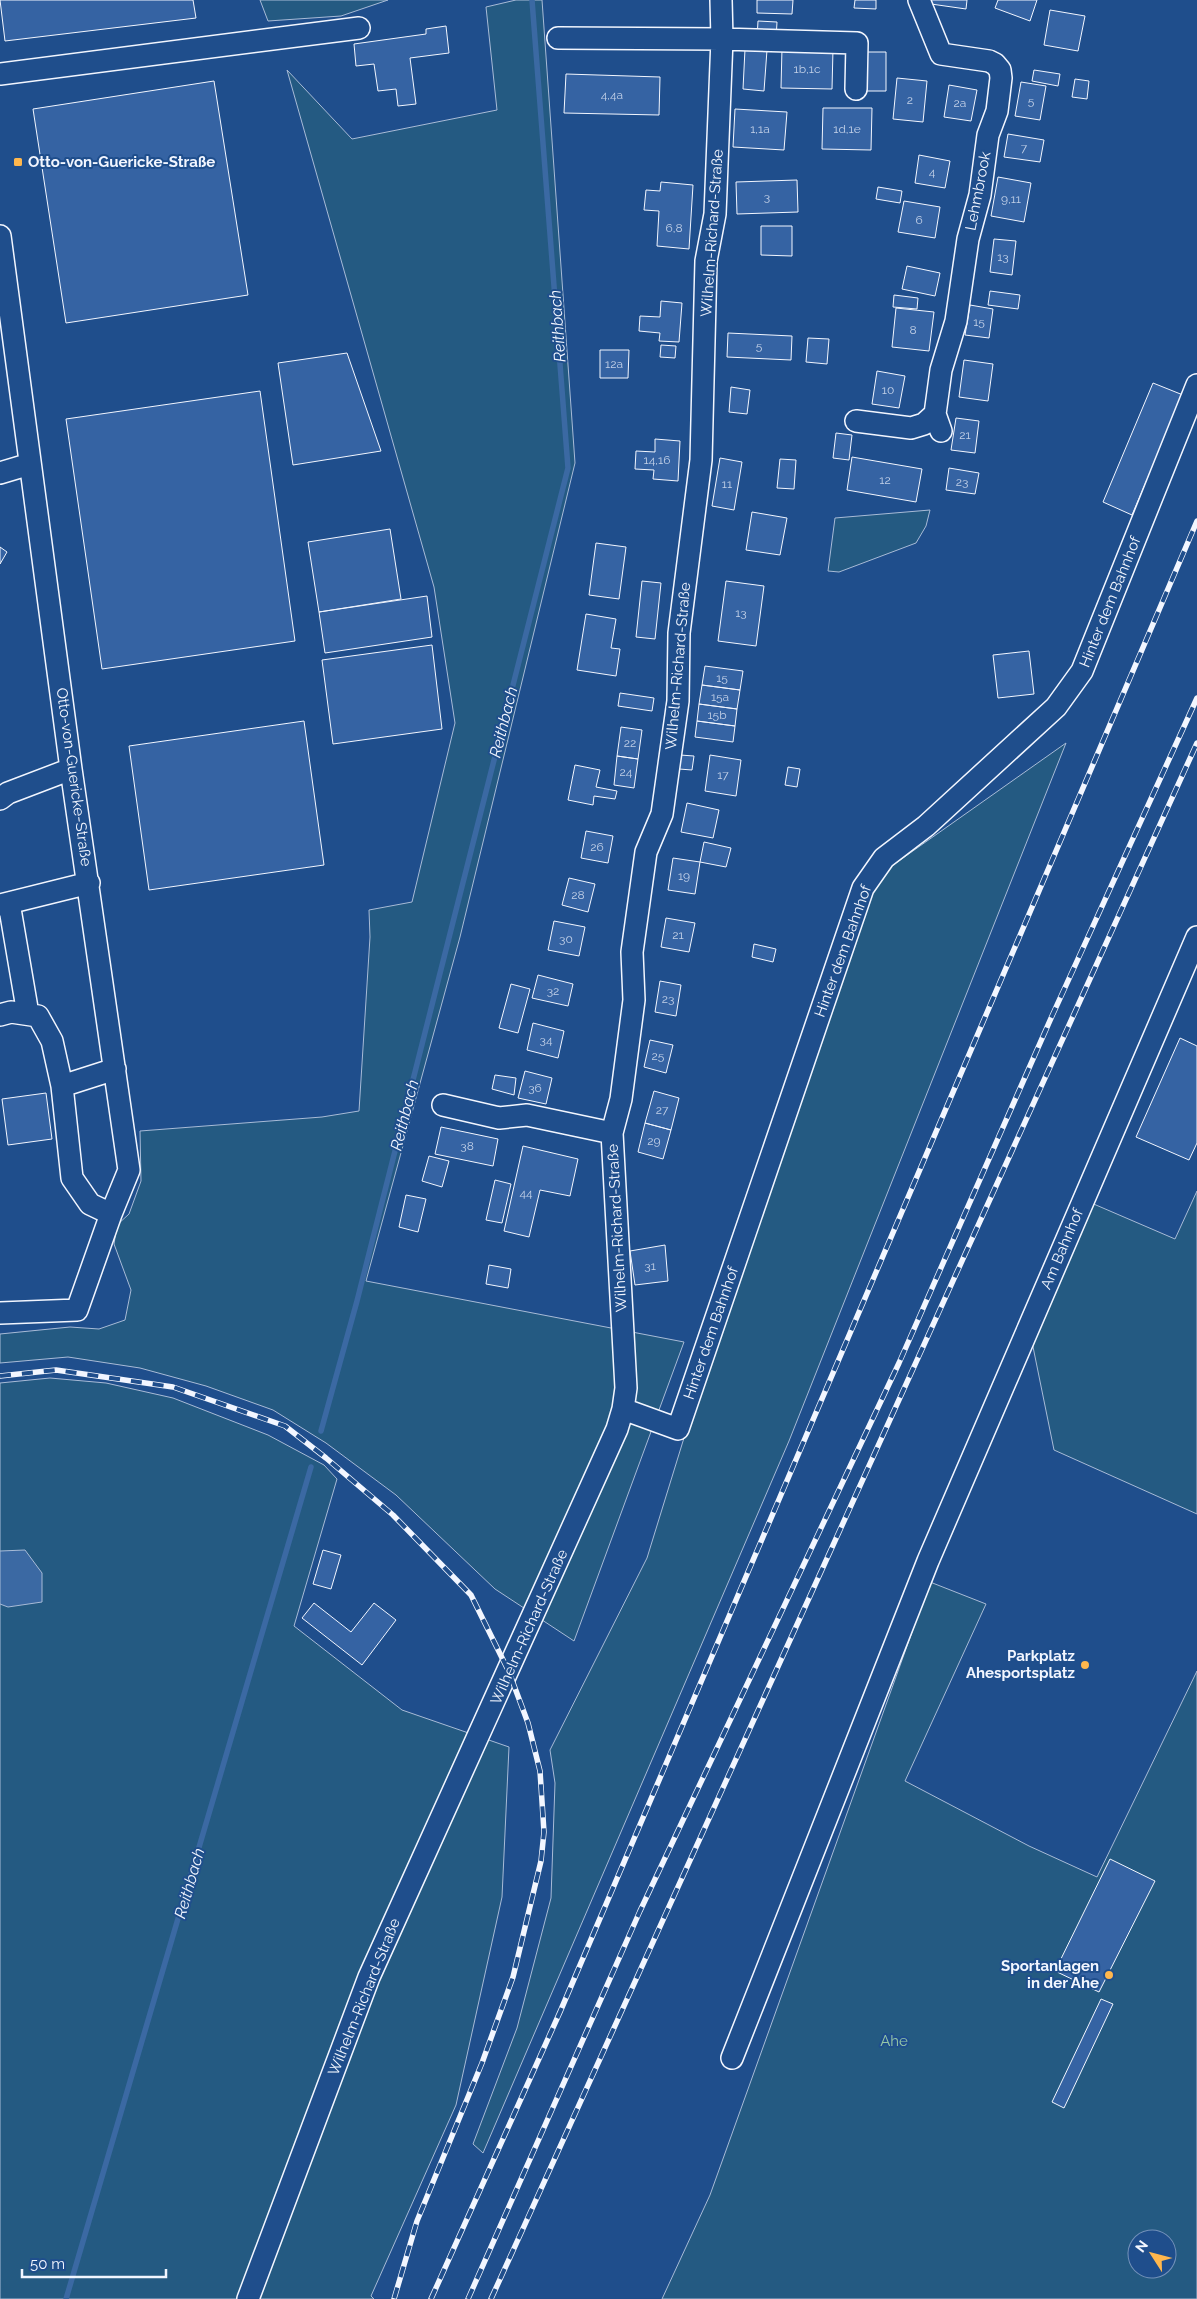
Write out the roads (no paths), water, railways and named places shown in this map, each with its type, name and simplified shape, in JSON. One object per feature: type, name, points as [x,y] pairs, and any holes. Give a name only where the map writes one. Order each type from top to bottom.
[{"type":"street","name":"Wilhelm-Richard-Straße","points":[[248,2299],[370,1977],[509,1672],[617,1429],[624,1409],[626,1388],[612,1133],[621,1099],[634,1000],[632,952],[646,852],[662,814],[678,701],[679,633],[701,460],[706,261],[715,214],[722,0]]},
{"type":"street","name":"Lehmbrook","points":[[856,421],[911,428],[924,424],[938,423],[941,370],[956,321],[968,238],[980,195],[988,135],[997,111],[1001,78],[1000,70],[989,61],[941,54],[919,0]]},
{"type":"street","points":[[0,74],[359,28]]},
{"type":"street","points":[[558,38],[722,39],[857,43],[856,89]]},
{"type":"street","name":"Otto-von-Guericke-Straße","points":[[0,236],[5,308],[30,464],[129,1170],[111,1214],[77,1310],[0,1313]]},
{"type":"street","name":"Hinter dem Bahnhof","points":[[624,1409],[678,1428],[863,888],[884,858],[926,826],[1056,707],[1082,671],[1197,385]]},
{"type":"street","points":[[0,473],[30,464]]},
{"type":"street","points":[[0,800],[8,793],[72,768]]},
{"type":"street","points":[[28,1014],[4,904],[89,884]]},
{"type":"street","name":"Am Bahnhof","points":[[732,2058],[928,1561],[1197,937]]},
{"type":"street","points":[[0,1015],[11,1012],[38,1016],[52,1041],[62,1086],[72,1178],[90,1204],[111,1214]]},
{"type":"street","points":[[62,1086],[115,1069]]},
{"type":"street","points":[[442,1105],[499,1118],[527,1115],[612,1133]]},
{"type":"waterway","name":"Reithbach","points":[[321,1431],[357,1301],[568,468],[532,0]]},
{"type":"waterway","name":"Reithbach","points":[[66,2299],[311,1467]]},
{"type":"railway","points":[[431,2299],[560,2012],[1197,521]]},
{"type":"railway","points":[[468,2299],[640,1911],[899,1363],[1052,1016],[1197,698]]},
{"type":"railway","points":[[491,2299],[1197,743]]},
{"type":"railway","points":[[0,1376],[56,1370],[173,1387],[285,1426],[393,1515],[471,1595],[509,1672],[528,1723],[540,1771],[544,1832],[541,1861],[513,1977],[482,2063],[417,2221],[394,2299]]},
{"type":"place","name":"Otto-von-Guericke-Straße","points":[[18,162]]},
{"type":"place","name":"Parkplatz Ahesportsplatz","points":[[1085,1665]]},
{"type":"place","name":"Sportanlagen in der Ahe","points":[[1109,1975]]},
{"type":"park label","name":"Ahe","points":[[894,2041]]}]
